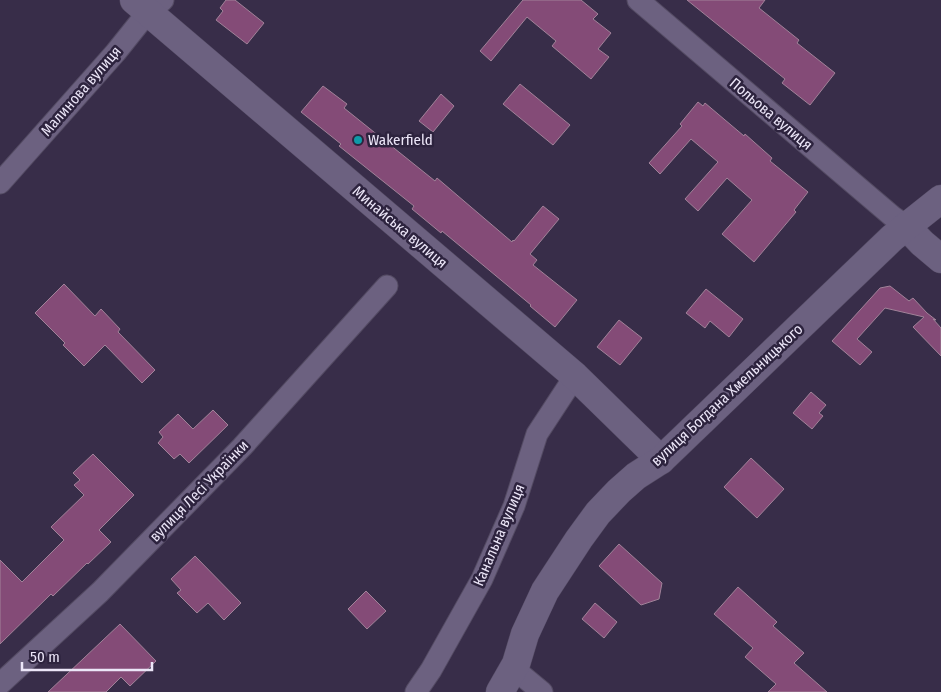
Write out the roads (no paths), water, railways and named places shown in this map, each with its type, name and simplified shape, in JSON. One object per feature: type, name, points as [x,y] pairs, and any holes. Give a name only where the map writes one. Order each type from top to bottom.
[{"type":"street","name":"Польова вулиця","points":[[638,0],[906,226]]},
{"type":"street","name":"Малинова вулиця","points":[[0,183],[116,52],[148,4]]},
{"type":"street","name":"Минайська вулиця","points":[[148,4],[575,376],[661,460]]},
{"type":"street","name":"вулиця Богдана Хмельницького","points":[[500,692],[516,664],[525,634],[545,591],[598,513],[636,476],[661,460],[832,294],[906,226],[941,199]]},
{"type":"street","points":[[906,226],[941,259]]},
{"type":"street","name":"вулиця Лесі Українки","points":[[0,684],[100,592],[235,454],[387,286]]},
{"type":"street","name":"Канальна вулиця","points":[[416,692],[431,670],[482,579],[514,506],[537,434],[575,376]]},
{"type":"street","points":[[513,668],[542,692]]},
{"type":"place","name":"Wakerfield","points":[[358,140]]}]
